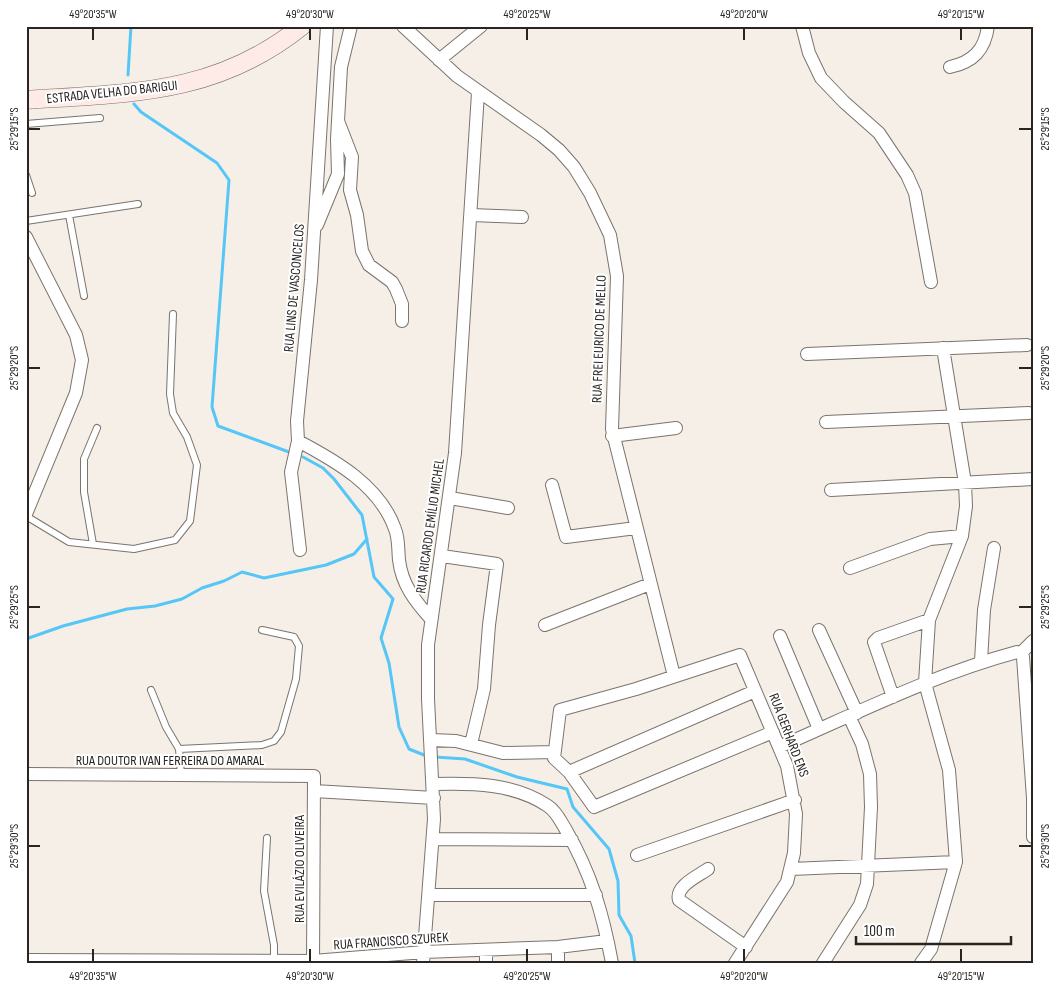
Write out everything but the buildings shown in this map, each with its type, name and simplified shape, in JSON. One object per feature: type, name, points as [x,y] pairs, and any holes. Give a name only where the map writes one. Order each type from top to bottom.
[{"type":"street","name":"ESTRADA VELHA DO BARIGUI","points":[[26,100],[127,93],[196,82],[226,72],[255,59],[302,26]]},
{"type":"street","name":"RUA LINS DE VASCONCELOS","points":[[300,550],[291,472],[298,440],[297,421],[314,232],[327,26]]},
{"type":"street","points":[[314,232],[337,180],[341,67],[351,26]]},
{"type":"street","name":"RUA FREI EURICO DE MELLO","points":[[403,26],[478,93],[524,123],[559,150],[574,167],[586,186],[610,235],[617,284],[612,436],[674,676]]},
{"type":"street","points":[[439,60],[481,26]]},
{"type":"street","points":[[802,26],[809,53],[821,78],[844,102],[879,133],[907,175],[914,193],[931,282]]},
{"type":"street","points":[[950,67],[970,60],[978,54],[983,47],[988,26]]},
{"type":"street","name":"RUA RICARDO EMÍLIO MICHEL","points":[[424,958],[433,839],[434,798],[428,673],[431,619],[450,498],[458,422],[478,93]]},
{"type":"street","points":[[338,121],[352,157],[350,190],[357,215],[362,251],[369,265],[392,282],[402,304],[402,321]]},
{"type":"street","points":[[471,215],[522,218]]},
{"type":"street","points":[[26,237],[76,335],[82,360],[76,393],[26,515]]},
{"type":"street","points":[[807,354],[1027,345]]},
{"type":"street","points":[[923,962],[931,949],[956,862],[948,770],[924,683],[929,620],[962,536],[966,506],[965,483],[943,348]]},
{"type":"street","points":[[826,422],[1029,412]]},
{"type":"street","points":[[612,436],[676,428]]},
{"type":"street","points":[[298,440],[345,468],[378,499],[396,531],[401,572],[408,590],[431,619]]},
{"type":"street","points":[[831,490],[1033,479]]},
{"type":"street","points":[[552,485],[566,537],[636,528]]},
{"type":"street","points":[[450,498],[508,508]]},
{"type":"street","points":[[850,568],[930,539],[962,536]]},
{"type":"street","points":[[981,661],[984,610],[994,548]]},
{"type":"street","points":[[442,556],[497,564],[489,625],[484,689],[471,744]]},
{"type":"street","points":[[545,625],[650,584]]},
{"type":"street","points":[[893,697],[874,642],[878,638],[929,620]]},
{"type":"street","points":[[819,630],[853,715],[870,774],[868,868],[865,895],[823,963]]},
{"type":"street","points":[[780,636],[819,729]]},
{"type":"street","points":[[779,747],[924,683],[981,661],[1017,652],[1021,653],[1033,642]]},
{"type":"street","points":[[1021,653],[1023,657],[1033,836]]},
{"type":"street","name":"RUA GERHARD ENS","points":[[674,676],[740,655],[779,747],[795,800],[795,834],[791,869],[781,895],[735,963]]},
{"type":"street","points":[[674,676],[636,689],[560,710],[554,752],[556,762],[569,772],[594,807],[773,732]]},
{"type":"street","points":[[569,772],[755,691]]},
{"type":"street","points":[[432,751],[456,741],[503,753],[554,752]]},
{"type":"street","name":"RUA DOUTOR IVAN FERREIRA DO AMARAL","points":[[26,774],[314,776]]},
{"type":"street","name":"RUA EVILÁZIO OLIVEIRA","points":[[313,962],[314,776]]},
{"type":"street","points":[[434,784],[490,785],[511,790],[548,806],[557,814],[588,870],[612,963]]},
{"type":"street","points":[[314,791],[434,798]]},
{"type":"street","points":[[637,855],[795,800]]},
{"type":"street","points":[[433,839],[572,840]]},
{"type":"street","points":[[791,869],[868,868],[956,862]]},
{"type":"street","points":[[708,869],[680,889],[679,900],[746,946]]},
{"type":"street","points":[[429,895],[596,895]]},
{"type":"street","name":"RUA FRANCISCO SZUREK","points":[[26,960],[313,962],[486,956],[607,941]]},
{"type":"street","points":[[558,947],[558,963]]},
{"type":"lane","points":[[26,124],[100,118]]},
{"type":"lane","points":[[26,175],[32,193]]},
{"type":"lane","points":[[26,221],[138,204]]},
{"type":"lane","points":[[68,215],[84,296]]},
{"type":"lane","points":[[26,515],[69,542],[134,549],[175,540],[190,521],[197,465],[187,437],[172,413],[170,394],[173,314]]},
{"type":"lane","points":[[93,544],[84,492],[84,459],[97,428]]},
{"type":"lane","points":[[179,749],[262,745],[274,741],[278,736],[296,679],[299,646],[294,637],[262,630]]},
{"type":"lane","points":[[151,690],[166,727],[179,749],[181,775]]},
{"type":"lane","points":[[268,838],[264,891],[274,945],[274,961]]},
{"type":"waterway","points":[[128,75],[131,26]]},
{"type":"waterway","points":[[134,104],[141,112],[217,163],[229,180],[212,407],[218,426],[289,452]]},
{"type":"waterway","points":[[303,457],[323,468],[362,515],[374,577],[393,599],[381,638],[389,663],[399,727],[409,749],[429,757]]},
{"type":"waterway","points":[[26,639],[63,626],[127,609],[155,606],[182,599],[202,588],[224,581],[242,572],[264,578],[326,565],[354,554],[367,539]]},
{"type":"waterway","points":[[435,757],[465,759],[517,777],[567,789],[573,807],[609,849],[618,881],[619,915],[631,936],[635,963]]}]
